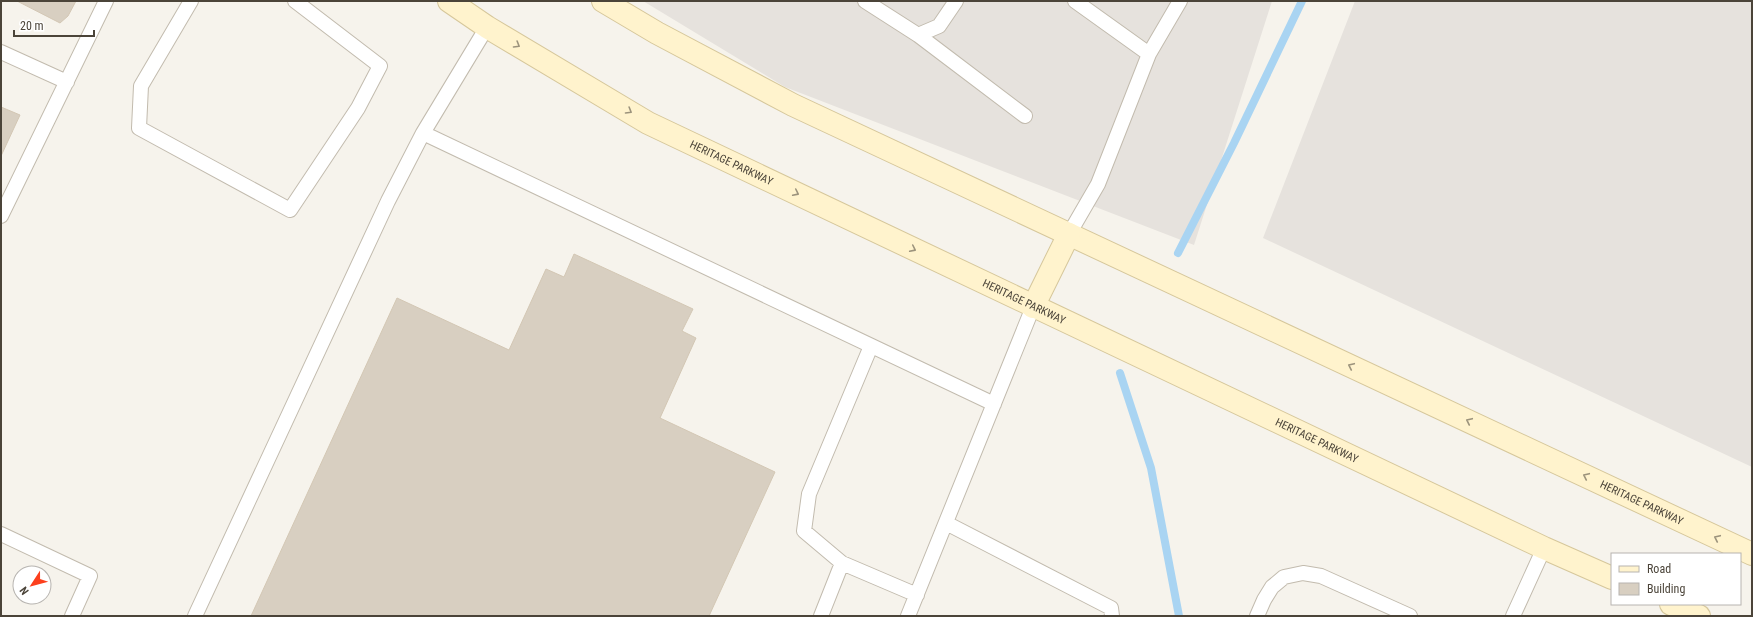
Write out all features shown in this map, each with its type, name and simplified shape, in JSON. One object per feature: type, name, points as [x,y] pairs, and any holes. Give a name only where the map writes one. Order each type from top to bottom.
[{"type":"main road","name":"HERITAGE PARKWAY","points":[[449,1],[487,27],[648,122],[1033,307],[1544,548],[1611,578]]},
{"type":"main road","name":"HERITAGE PARKWAY","points":[[603,1],[657,33],[793,105],[1752,554]]},
{"type":"main road","points":[[1033,307],[1069,234]]},
{"type":"main road","points":[[1673,605],[1699,616]]},
{"type":"lane","points":[[1,216],[106,1]]},
{"type":"lane","points":[[191,1],[141,86],[140,128],[290,210],[358,108],[380,66],[295,1]]},
{"type":"lane","points":[[865,1],[918,35],[1024,116]]},
{"type":"lane","points":[[918,35],[940,26],[956,1]]},
{"type":"lane","points":[[1075,1],[1149,54]]},
{"type":"lane","points":[[1069,234],[1098,184],[1149,54],[1180,1]]},
{"type":"lane","points":[[195,616],[385,208],[423,133],[487,27]]},
{"type":"lane","points":[[1,52],[67,82]]},
{"type":"lane","points":[[423,133],[994,404]]},
{"type":"lane","points":[[908,616],[1033,307]]},
{"type":"lane","points":[[872,346],[809,494],[804,531],[842,563],[917,595]]},
{"type":"lane","points":[[946,523],[1111,608],[1112,616]]},
{"type":"lane","points":[[1,534],[90,576],[72,616]]},
{"type":"lane","points":[[1513,616],[1544,548]]},
{"type":"lane","points":[[821,616],[842,563]]},
{"type":"lane","points":[[1257,616],[1272,587],[1284,577],[1303,573],[1322,576],[1410,616]]},
{"type":"shaded area","points":[[643,1],[1272,1],[1194,245],[785,87]]},
{"type":"shaded area","points":[[1355,1],[1752,1],[1752,467],[1263,238]]},
{"type":"building","points":[[17,1],[76,1],[68,16],[60,23]]},
{"type":"building","points":[[1,107],[20,115],[1,156]]},
{"type":"building","points":[[574,254],[693,309],[682,331],[696,338],[660,418],[775,472],[709,616],[251,616],[397,298],[509,350],[546,269],[564,277]]},
{"type":"waterway","points":[[1178,253],[1234,143],[1302,1]]},
{"type":"waterway","points":[[1120,373],[1151,468],[1179,616]]}]
